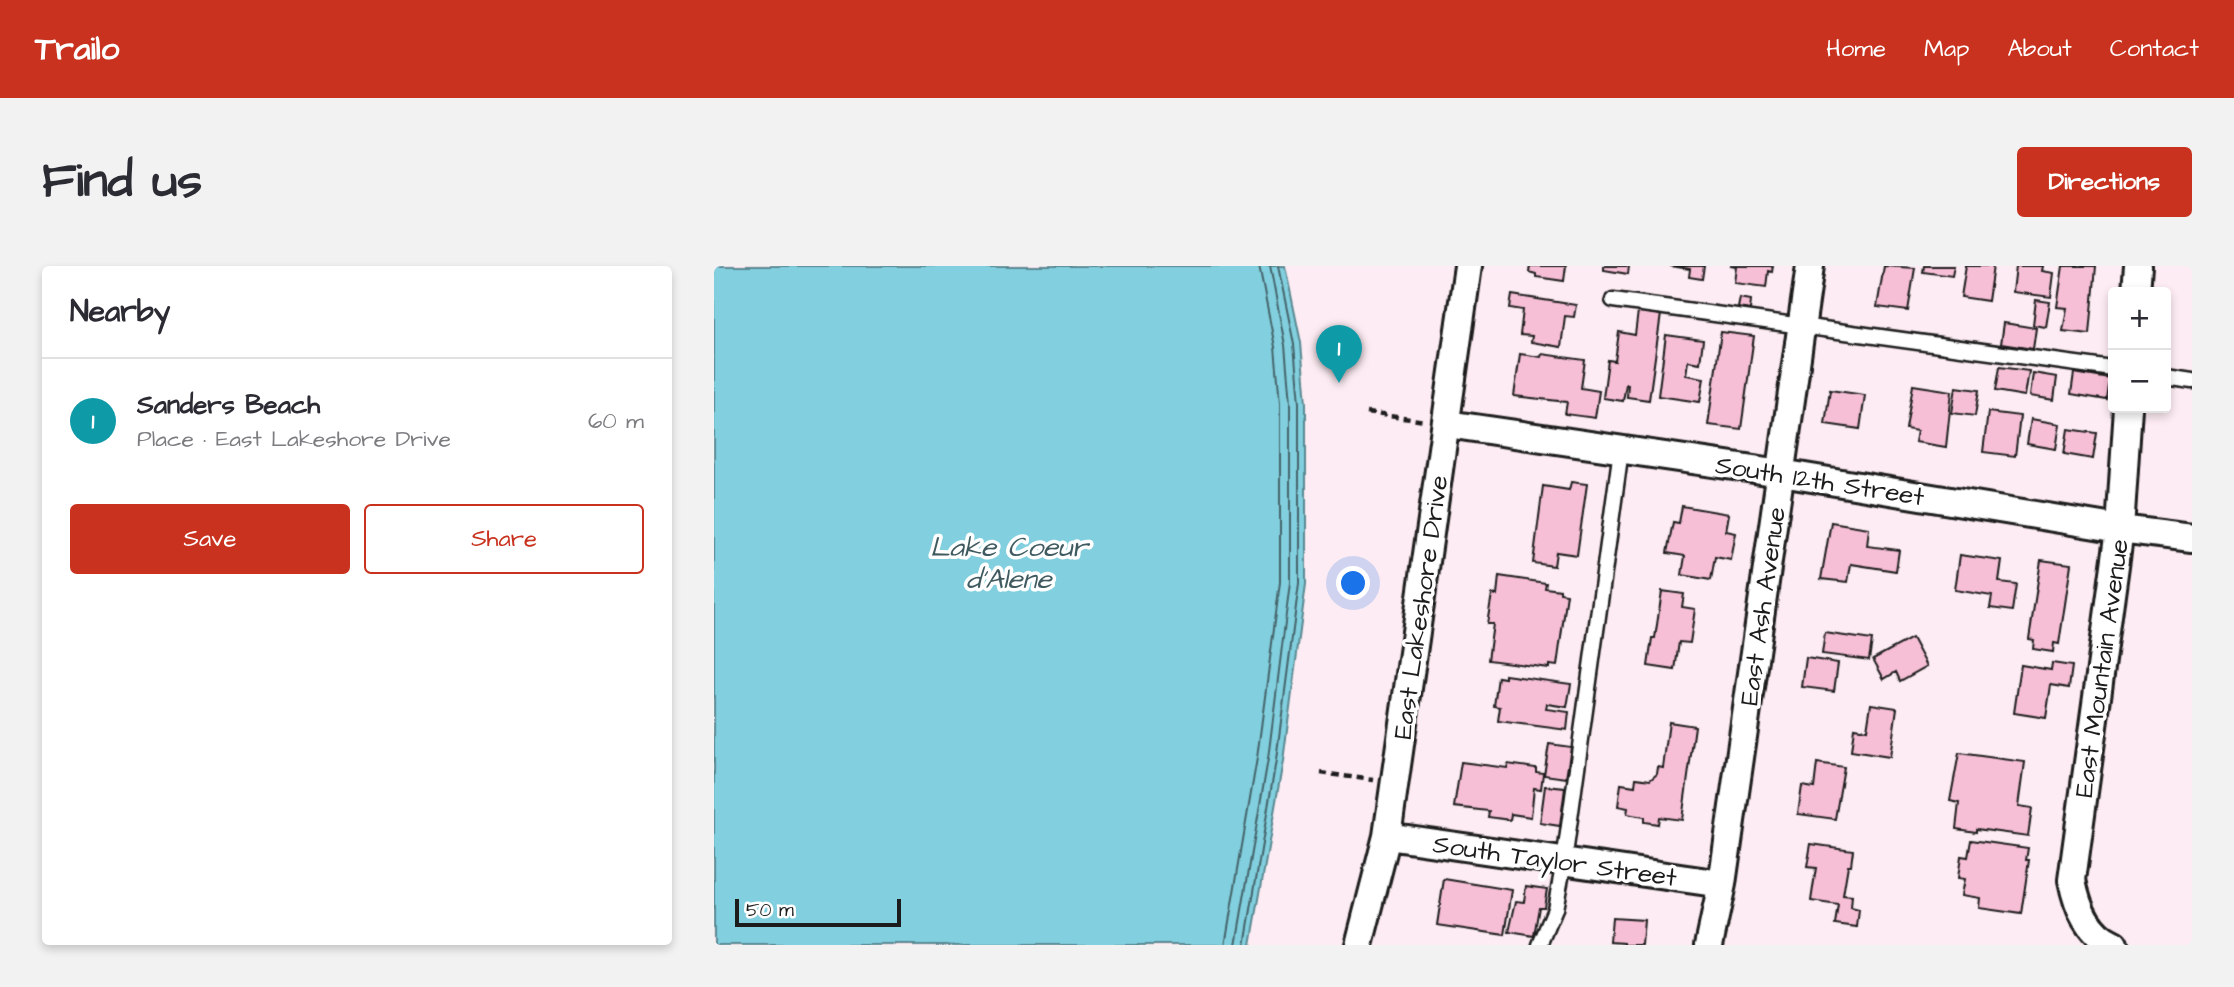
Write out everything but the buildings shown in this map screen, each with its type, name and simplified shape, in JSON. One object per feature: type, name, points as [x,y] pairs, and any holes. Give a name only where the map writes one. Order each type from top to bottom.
[{"type":"street","name":"East Lakeshore Drive","points":[[1359,945],[1387,836],[1468,266]]},
{"type":"street","name":"East Ash Avenue","points":[[1709,945],[1722,884],[1810,266]]},
{"type":"street","points":[[2136,287],[2138,266]]},
{"type":"street","name":"East Mountain Avenue","points":[[2114,945],[2088,926],[2076,900],[2072,880],[2120,528],[2128,413]]},
{"type":"street","name":"South 12th Street","points":[[1447,424],[2192,538]]},
{"type":"street","name":"South Taylor Street","points":[[1387,836],[1722,884]]},
{"type":"lane","points":[[1613,300],[2108,368]]},
{"type":"lane","points":[[2171,378],[2192,381]]},
{"type":"lane","points":[[1540,945],[1555,909],[1564,862],[1621,450]]},
{"type":"path","points":[[1367,413],[1447,424]]},
{"type":"path","points":[[1321,773],[1394,783]]},
{"type":"water","name":"Lake Coeur d'Alene","points":[[714,266],[1285,266],[1301,343],[1306,403],[1306,584],[1283,761],[1251,945],[714,945]]},
{"type":"place","name":"Sanders Beach","points":[[1339,383]]}]
